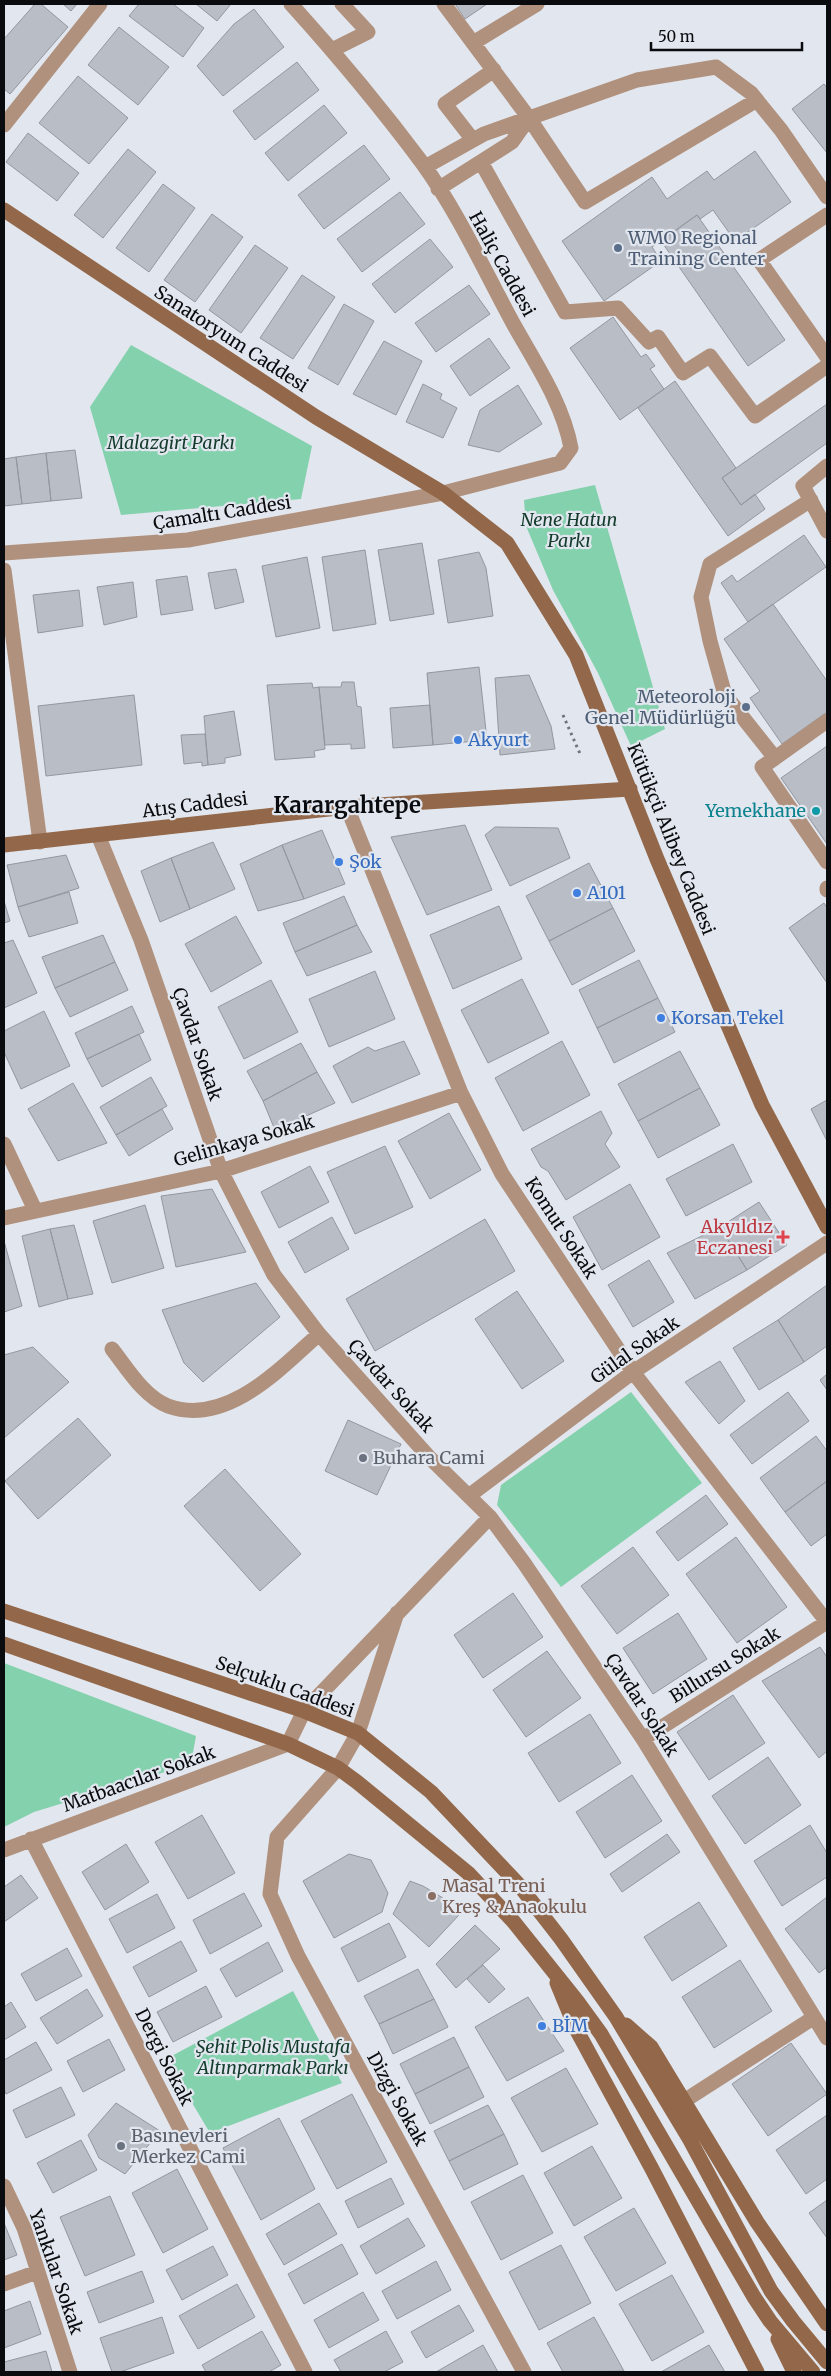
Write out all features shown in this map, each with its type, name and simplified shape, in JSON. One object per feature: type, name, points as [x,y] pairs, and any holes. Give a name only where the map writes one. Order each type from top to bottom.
[{"type":"main road","name":"Sanatoryum Caddesi","points":[[4,210],[316,417],[443,493]]},
{"type":"main road","name":"Kütükçü Alibey Caddesi","points":[[443,493],[507,542],[576,655],[630,790],[762,1105],[827,1227]]},
{"type":"main road","name":"Atış Caddesi","points":[[4,845],[347,807],[630,790]]},
{"type":"main road","name":"Selçuklu Caddesi","points":[[4,1611],[304,1711],[358,1733],[430,1792],[519,1885],[561,1938],[616,2017]]},
{"type":"main road","points":[[4,1644],[288,1744],[338,1768],[468,1873],[513,1921],[601,2034],[726,2250],[770,2322],[794,2372]]},
{"type":"main road","points":[[552,1970],[576,2029],[757,2372]]},
{"type":"main road","points":[[616,2017],[648,2069],[771,2291],[798,2329],[827,2362]]},
{"type":"main road","points":[[616,2017],[651,2047],[757,2222],[827,2324]]},
{"type":"main road","points":[[770,2322],[813,2372]]},
{"type":"street","points":[[4,125],[100,4]]},
{"type":"street","name":"Haliç Caddesi","points":[[291,4],[332,50],[425,167],[546,383],[567,427],[571,448],[560,463],[443,493]]},
{"type":"street","points":[[332,50],[368,32],[342,4]]},
{"type":"street","points":[[444,4],[529,118],[585,202],[757,100]]},
{"type":"street","points":[[473,43],[537,4]]},
{"type":"street","points":[[425,167],[484,134],[637,80],[716,67],[751,93],[757,100],[781,130],[827,197]]},
{"type":"street","points":[[473,140],[445,104],[494,70]]},
{"type":"street","points":[[438,189],[512,142],[529,118]]},
{"type":"street","points":[[481,162],[565,312],[618,308],[649,342],[658,338],[683,373],[710,356],[755,416],[827,366]]},
{"type":"street","points":[[827,215],[759,260],[827,357]]},
{"type":"street","points":[[827,466],[804,486],[827,531]]},
{"type":"street","name":"Çamaltı Caddesi","points":[[4,553],[188,540],[443,493]]},
{"type":"street","points":[[775,758],[725,695],[710,641],[701,597],[710,564],[811,500]]},
{"type":"street","points":[[4,570],[40,842]]},
{"type":"street","points":[[827,721],[762,767],[827,862]]},
{"type":"street","name":"Komut Sokak","points":[[347,807],[461,1094],[502,1174],[633,1372],[827,1622]]},
{"type":"street","name":"Çavdar Sokak","points":[[98,835],[141,940],[221,1171],[274,1275],[319,1334],[428,1456],[470,1495],[490,1517],[643,1739],[827,2038]]},
{"type":"street","name":"Gelinkaya Sokak","points":[[4,1218],[221,1171],[461,1094]]},
{"type":"street","points":[[4,1144],[35,1210]]},
{"type":"street","name":"Gülal Sokak","points":[[470,1495],[633,1372],[827,1242]]},
{"type":"street","points":[[112,1349],[146,1391],[167,1406],[188,1409],[211,1408],[234,1400],[272,1376],[319,1334]]},
{"type":"street","points":[[288,1744],[304,1711],[490,1517]]},
{"type":"street","name":"Dizgi Sokak","points":[[397,1613],[358,1733],[338,1768],[277,1837],[270,1894],[298,1956],[524,2372]]},
{"type":"street","name":"Billursu Sokak","points":[[643,1739],[827,1622]]},
{"type":"street","name":"Matbaacılar Sokak","points":[[4,1850],[288,1744]]},
{"type":"street","name":"Dergi Sokak","points":[[31,1839],[305,2372]]},
{"type":"street","points":[[684,2102],[814,2018]]},
{"type":"street","name":"Yankılar Sokak","points":[[4,2186],[24,2228],[70,2372]]},
{"type":"street","points":[[4,2284],[37,2272]]},
{"type":"path","points":[[563,715],[581,756]]},
{"type":"green space","name":"Malazgirt Parkı","points":[[131,345],[312,446],[301,499],[121,515],[90,407]]},
{"type":"green space","name":"Nene Hatun Parkı","points":[[595,485],[665,729],[631,746],[598,673],[553,590],[526,526],[524,500]]},
{"type":"green space","points":[[631,1392],[702,1483],[561,1587],[497,1505],[501,1485]]},
{"type":"green space","points":[[4,1663],[196,1736],[191,1764],[34,1812],[4,1827]]},
{"type":"green space","name":"Şehit Polis Mustafa Altınparmak Parkı","points":[[293,1991],[342,2083],[210,2133],[166,2059]]},
{"type":"building","points":[[35,4],[41,4],[68,27],[10,94],[4,89],[4,39]]},
{"type":"building","points":[[63,4],[77,4],[71,11]]},
{"type":"building","points":[[139,4],[173,4],[204,28],[183,57],[129,16]]},
{"type":"building","points":[[196,4],[231,4],[217,21]]},
{"type":"building","points":[[455,4],[487,4],[465,19]]},
{"type":"building","points":[[254,9],[284,47],[223,96],[197,66],[234,24]]},
{"type":"building","points":[[119,27],[169,67],[138,105],[88,65]]},
{"type":"building","points":[[297,62],[319,90],[255,140],[233,111]]},
{"type":"building","points":[[78,76],[128,118],[89,164],[39,123]]},
{"type":"building","points":[[824,84],[827,88],[827,153],[792,109]]},
{"type":"building","points":[[324,105],[347,133],[288,181],[265,153]]},
{"type":"building","points":[[28,133],[79,173],[57,201],[6,162]]},
{"type":"building","points":[[364,145],[390,179],[324,229],[298,195]]},
{"type":"building","points":[[128,149],[156,172],[103,238],[74,215]]},
{"type":"building","points":[[755,151],[791,202],[735,241],[713,210],[700,219],[697,215],[652,247],[661,261],[604,301],[562,241],[652,177],[667,199],[707,171],[714,180]]},
{"type":"building","points":[[163,184],[195,208],[149,272],[116,248]]},
{"type":"building","points":[[400,192],[425,224],[362,272],[337,239]]},
{"type":"building","points":[[212,214],[243,237],[195,302],[164,280]]},
{"type":"building","points":[[697,215],[785,340],[748,366],[661,241]]},
{"type":"building","points":[[430,239],[453,267],[395,313],[372,284]]},
{"type":"building","points":[[255,245],[288,268],[241,333],[209,310]]},
{"type":"building","points":[[302,275],[335,297],[293,359],[260,338]]},
{"type":"building","points":[[469,285],[490,314],[436,352],[415,323]]},
{"type":"building","points":[[344,304],[374,321],[338,385],[308,368]]},
{"type":"building","points":[[613,317],[641,357],[646,354],[655,366],[650,369],[664,389],[620,420],[570,348]]},
{"type":"building","points":[[489,338],[510,368],[470,396],[450,366]]},
{"type":"building","points":[[384,341],[422,361],[396,415],[353,394]]},
{"type":"building","points":[[675,381],[736,468],[722,478],[741,505],[755,494],[765,509],[728,536],[638,408]]},
{"type":"building","points":[[423,384],[442,394],[440,399],[457,408],[443,438],[406,422]]},
{"type":"building","points":[[518,385],[542,424],[499,452],[468,445],[480,410]]},
{"type":"building","points":[[827,404],[827,443],[741,505],[722,478]]},
{"type":"building","points":[[75,450],[82,498],[51,501],[46,453]]},
{"type":"building","points":[[46,453],[51,501],[22,504],[16,457]]},
{"type":"building","points":[[16,457],[22,504],[4,506],[4,459]]},
{"type":"building","points":[[804,535],[826,567],[748,622],[721,583],[732,575],[737,582]]},
{"type":"building","points":[[422,543],[434,614],[390,621],[378,550]]},
{"type":"building","points":[[365,550],[376,624],[333,631],[322,557]]},
{"type":"building","points":[[479,552],[486,568],[493,616],[448,623],[438,560]]},
{"type":"building","points":[[307,557],[320,628],[276,637],[262,566]]},
{"type":"building","points":[[236,569],[244,602],[215,609],[208,573]]},
{"type":"building","points":[[187,576],[193,610],[161,615],[156,580]]},
{"type":"building","points":[[133,582],[137,617],[104,625],[97,587]]},
{"type":"building","points":[[79,590],[83,626],[38,633],[33,595]]},
{"type":"building","points":[[773,604],[827,681],[827,712],[782,744],[750,698],[760,691],[724,639]]},
{"type":"building","points":[[479,667],[487,740],[433,745],[427,673]]},
{"type":"building","points":[[529,675],[551,726],[555,749],[500,755],[495,678]]},
{"type":"building","points":[[342,682],[354,682],[357,706],[361,707],[365,748],[351,749],[351,744],[325,745],[319,687],[341,687]]},
{"type":"building","points":[[312,683],[313,688],[319,687],[325,749],[314,751],[315,757],[275,760],[267,685]]},
{"type":"building","points":[[134,695],[142,765],[46,776],[38,706]]},
{"type":"building","points":[[430,705],[433,745],[393,748],[390,708]]},
{"type":"building","points":[[234,711],[241,755],[225,758],[225,763],[208,765],[204,716]]},
{"type":"building","points":[[205,734],[208,765],[202,766],[202,762],[184,764],[181,735]]},
{"type":"building","name":"Yemekhane","points":[[827,746],[827,844],[781,778]]},
{"type":"building","points":[[465,825],[492,890],[427,915],[391,837]]},
{"type":"building","points":[[495,827],[558,828],[570,858],[510,886],[485,835]]},
{"type":"building","points":[[322,830],[345,884],[304,899],[282,845]]},
{"type":"building","points":[[213,842],[235,889],[190,909],[171,858]]},
{"type":"building","points":[[282,845],[304,899],[258,911],[240,864]]},
{"type":"building","points":[[66,855],[79,888],[18,907],[7,865]]},
{"type":"building","points":[[171,858],[190,909],[160,922],[141,871]]},
{"type":"building","points":[[589,863],[613,908],[549,941],[526,896]]},
{"type":"building","points":[[69,892],[78,923],[29,937],[18,907]]},
{"type":"building","points":[[344,896],[357,925],[295,952],[283,923]]},
{"type":"building","points":[[4,901],[10,921],[4,923]]},
{"type":"building","points":[[824,903],[827,908],[827,983],[789,928]]},
{"type":"building","points":[[499,906],[522,959],[453,989],[430,935]]},
{"type":"building","points":[[613,908],[635,951],[572,985],[549,941]]},
{"type":"building","points":[[236,916],[262,963],[211,992],[185,944]]},
{"type":"building","points":[[357,925],[372,952],[307,976],[295,952]]},
{"type":"building","points":[[103,935],[115,962],[55,988],[42,957]]},
{"type":"building","points":[[13,940],[37,993],[4,1008],[4,943]]},
{"type":"building","points":[[639,960],[658,998],[597,1028],[579,990]]},
{"type":"building","points":[[115,962],[128,990],[70,1017],[55,988]]},
{"type":"building","points":[[375,971],[395,1019],[329,1047],[309,999]]},
{"type":"building","points":[[522,979],[549,1033],[488,1063],[461,1010]]},
{"type":"building","points":[[271,980],[298,1032],[244,1059],[218,1007]]},
{"type":"building","points":[[658,998],[675,1032],[614,1063],[597,1028]]},
{"type":"building","points":[[132,1006],[144,1032],[87,1059],[75,1033]]},
{"type":"building","points":[[44,1011],[70,1066],[21,1089],[4,1052],[4,1031]]},
{"type":"building","points":[[139,1034],[151,1060],[102,1087],[87,1059]]},
{"type":"building","points":[[404,1041],[420,1074],[352,1103],[333,1066],[368,1047],[375,1051]]},
{"type":"building","points":[[562,1041],[590,1095],[523,1131],[495,1078]]},
{"type":"building","points":[[301,1043],[317,1072],[263,1101],[247,1071]]},
{"type":"building","points":[[680,1051],[700,1088],[638,1121],[618,1084]]},
{"type":"building","points":[[317,1072],[335,1103],[275,1130],[263,1101]]},
{"type":"building","points":[[151,1077],[167,1106],[116,1135],[100,1107]]},
{"type":"building","points":[[73,1083],[107,1143],[58,1161],[28,1109]]},
{"type":"building","points":[[700,1088],[720,1125],[658,1158],[638,1121]]},
{"type":"building","points":[[827,1100],[827,1141],[811,1109]]},
{"type":"building","points":[[162,1109],[173,1129],[129,1156],[116,1135]]},
{"type":"building","points":[[601,1111],[612,1133],[605,1144],[620,1167],[566,1200],[548,1171],[541,1167],[531,1149]]},
{"type":"building","points":[[449,1113],[481,1170],[430,1199],[398,1141]]},
{"type":"building","points":[[733,1144],[752,1182],[686,1216],[666,1179]]},
{"type":"building","points":[[385,1146],[413,1207],[355,1234],[327,1172]]},
{"type":"building","points":[[310,1166],[329,1202],[279,1228],[261,1192]]},
{"type":"building","points":[[630,1184],[660,1237],[602,1270],[573,1217]]},
{"type":"building","points":[[212,1189],[246,1252],[176,1267],[161,1196]]},
{"type":"building","points":[[759,1202],[787,1245],[747,1270],[720,1227]]},
{"type":"building","points":[[145,1205],[164,1268],[112,1283],[93,1221]]},
{"type":"building","points":[[332,1217],[349,1249],[305,1273],[288,1242]]},
{"type":"building","points":[[485,1219],[515,1271],[375,1351],[346,1299]]},
{"type":"building","points":[[74,1225],[93,1294],[68,1299],[50,1229]]},
{"type":"building","points":[[720,1227],[747,1270],[695,1299],[667,1253]]},
{"type":"building","points":[[50,1229],[68,1299],[39,1307],[22,1236]]},
{"type":"building","points":[[4,1241],[22,1306],[4,1312]]},
{"type":"building","points":[[649,1260],[674,1302],[633,1327],[608,1285]]},
{"type":"building","points":[[256,1283],[280,1317],[203,1382],[184,1363],[162,1310]]},
{"type":"building","points":[[827,1285],[827,1346],[804,1362],[778,1320]]},
{"type":"building","points":[[517,1291],[564,1361],[522,1389],[475,1319]]},
{"type":"building","points":[[778,1320],[804,1362],[759,1390],[733,1348]]},
{"type":"building","points":[[33,1347],[69,1382],[4,1438],[4,1355]]},
{"type":"building","points":[[720,1361],[745,1401],[719,1424],[685,1382]]},
{"type":"building","points":[[827,1374],[827,1390],[820,1380]]},
{"type":"building","points":[[788,1392],[809,1421],[752,1464],[730,1435]]},
{"type":"building","points":[[78,1418],[111,1455],[38,1519],[5,1481]]},
{"type":"building","name":"Buhara Cami","points":[[348,1420],[401,1444],[377,1495],[325,1471]]},
{"type":"building","points":[[816,1436],[827,1451],[827,1481],[785,1512],[760,1478]]},
{"type":"building","points":[[225,1469],[301,1554],[260,1591],[184,1506]]},
{"type":"building","points":[[827,1481],[827,1534],[811,1546],[785,1512]]},
{"type":"building","points":[[706,1495],[728,1524],[678,1561],[656,1532]]},
{"type":"building","points":[[736,1537],[787,1607],[737,1643],[686,1574]]},
{"type":"building","points":[[633,1547],[669,1595],[617,1634],[581,1586]]},
{"type":"building","points":[[513,1593],[543,1637],[483,1678],[454,1635]]},
{"type":"building","points":[[678,1613],[707,1659],[653,1694],[623,1648]]},
{"type":"building","points":[[820,1647],[827,1657],[827,1751],[819,1758],[762,1681]]},
{"type":"building","points":[[547,1651],[581,1698],[526,1737],[493,1690]]},
{"type":"building","points":[[733,1695],[765,1743],[709,1780],[677,1732]]},
{"type":"building","points":[[590,1714],[621,1763],[559,1802],[528,1753]]},
{"type":"building","points":[[768,1757],[801,1805],[745,1844],[712,1796]]},
{"type":"building","points":[[632,1775],[662,1821],[605,1858],[576,1812]]},
{"type":"building","points":[[202,1815],[235,1873],[188,1899],[155,1842]]},
{"type":"building","points":[[810,1825],[827,1853],[827,1877],[782,1906],[754,1861]]},
{"type":"building","points":[[667,1834],[680,1852],[622,1892],[610,1874]]},
{"type":"building","points":[[126,1844],[149,1882],[105,1910],[82,1872]]},
{"type":"building","points":[[349,1854],[371,1860],[388,1893],[382,1912],[334,1938],[303,1881]]},
{"type":"building","points":[[21,1875],[38,1898],[4,1922],[4,1887]]},
{"type":"building","points":[[410,1881],[423,1886],[443,1898],[459,1915],[429,1947],[393,1914]]},
{"type":"building","points":[[244,1893],[262,1926],[210,1954],[193,1920]]},
{"type":"building","points":[[157,1894],[175,1928],[127,1953],[109,1919]]},
{"type":"building","points":[[827,1897],[827,1967],[819,1973],[785,1929]]},
{"type":"building","points":[[699,1902],[727,1946],[672,1981],[644,1937]]},
{"type":"building","points":[[389,1923],[406,1957],[358,1982],[341,1948]]},
{"type":"building","points":[[475,1925],[500,1949],[456,1988],[436,1964]]},
{"type":"building","points":[[181,1941],[197,1971],[149,1997],[133,1967]]},
{"type":"building","points":[[268,1942],[283,1971],[236,1997],[220,1969]]},
{"type":"building","points":[[67,1948],[82,1976],[36,2001],[21,1974]]},
{"type":"building","points":[[740,1960],[772,2011],[714,2048],[682,1997]]},
{"type":"building","points":[[483,1965],[505,1989],[489,2003],[467,1979]]},
{"type":"building","points":[[418,1969],[434,1999],[379,2024],[364,1996]]},
{"type":"building","points":[[206,1986],[222,2017],[173,2042],[157,2012]]},
{"type":"building","points":[[87,1989],[103,2016],[57,2044],[40,2018]]},
{"type":"building","points":[[528,1997],[564,2051],[507,2081],[475,2027]]},
{"type":"building","points":[[434,1999],[448,2027],[393,2054],[379,2024]]},
{"type":"building","points":[[11,2002],[26,2027],[4,2040],[4,2007]]},
{"type":"building","points":[[454,2037],[469,2067],[415,2094],[400,2064]]},
{"type":"building","points":[[109,2039],[125,2070],[83,2092],[67,2061]]},
{"type":"building","points":[[36,2042],[52,2070],[6,2094],[4,2089],[4,2060]]},
{"type":"building","points":[[791,2043],[827,2094],[768,2136],[732,2084]]},
{"type":"building","points":[[469,2067],[484,2097],[430,2124],[415,2094]]},
{"type":"building","points":[[566,2068],[598,2124],[542,2152],[511,2098]]},
{"type":"building","points":[[61,2087],[75,2115],[26,2138],[13,2110]]},
{"type":"building","points":[[352,2094],[387,2162],[337,2189],[301,2121]]},
{"type":"building","name":"Basınevleri Merkez Cami","points":[[116,2103],[160,2131],[125,2174],[99,2158],[88,2135]]},
{"type":"building","points":[[488,2105],[504,2134],[449,2161],[434,2131]]},
{"type":"building","points":[[827,2115],[827,2179],[806,2194],[776,2150]]},
{"type":"building","points":[[279,2118],[315,2189],[261,2220],[223,2148]]},
{"type":"building","points":[[504,2134],[518,2164],[464,2190],[449,2161]]},
{"type":"building","points":[[81,2140],[97,2170],[53,2193],[37,2163]]},
{"type":"building","points":[[592,2146],[622,2198],[574,2226],[544,2173]]},
{"type":"building","points":[[177,2169],[208,2229],[163,2253],[132,2193]]},
{"type":"building","points":[[523,2175],[553,2233],[501,2260],[471,2202]]},
{"type":"building","points":[[391,2178],[404,2204],[358,2228],[345,2201]]},
{"type":"building","points":[[110,2196],[135,2255],[85,2276],[60,2217]]},
{"type":"building","points":[[827,2200],[827,2238],[809,2213]]},
{"type":"building","points":[[319,2203],[337,2234],[284,2265],[266,2234]]},
{"type":"building","points":[[634,2208],[666,2263],[616,2291],[584,2237]]},
{"type":"building","points":[[408,2218],[425,2246],[376,2274],[360,2246]]},
{"type":"building","points":[[4,2223],[17,2255],[4,2260]]},
{"type":"building","points":[[342,2244],[358,2274],[304,2304],[288,2274]]},
{"type":"building","points":[[561,2245],[591,2303],[539,2330],[509,2272]]},
{"type":"building","points":[[213,2246],[228,2275],[182,2300],[166,2270]]},
{"type":"building","points":[[436,2261],[451,2290],[397,2319],[382,2291]]},
{"type":"building","points":[[142,2271],[154,2302],[99,2323],[87,2292]]},
{"type":"building","points":[[672,2275],[704,2332],[652,2361],[619,2304]]},
{"type":"building","points":[[237,2284],[255,2317],[198,2349],[179,2316]]},
{"type":"building","points":[[363,2292],[379,2320],[329,2348],[314,2320]]},
{"type":"building","points":[[30,2301],[41,2334],[4,2348],[4,2311]]},
{"type":"building","points":[[459,2305],[474,2331],[426,2358],[411,2332]]},
{"type":"building","points":[[162,2317],[174,2353],[120,2372],[112,2372],[100,2338]]},
{"type":"building","points":[[594,2317],[624,2371],[563,2372],[547,2343]]},
{"type":"building","points":[[262,2331],[281,2365],[269,2372],[206,2372],[202,2365]]},
{"type":"building","points":[[386,2331],[403,2362],[384,2372],[341,2372],[334,2360]]},
{"type":"building","points":[[483,2345],[498,2372],[436,2372]]},
{"type":"building","points":[[709,2345],[725,2372],[661,2372]]},
{"type":"building","points":[[46,2351],[52,2372],[4,2372],[4,2362]]},
{"type":"place","name":"WMO Regional Training Center","points":[[618,248]]},
{"type":"place","name":"Meteoroloji Genel Müdürlüğü","points":[[746,707]]},
{"type":"place","name":"Akyurt","points":[[458,740]]},
{"type":"place","name":"Yemekhane","points":[[816,811]]},
{"type":"place","name":"Şok","points":[[339,862]]},
{"type":"place","name":"A101","points":[[577,893]]},
{"type":"place","name":"Korsan Tekel","points":[[661,1018]]},
{"type":"place","name":"Akyıldız Eczanesi","points":[[783,1237]]},
{"type":"place","name":"Buhara Cami","points":[[363,1458]]},
{"type":"place","name":"Masal Treni Kreş & Anaokulu","points":[[432,1896]]},
{"type":"place","name":"BİM","points":[[542,2026]]},
{"type":"place","name":"Basınevleri Merkez Cami","points":[[121,2146]]},
{"type":"district","name":"Karargahtepe","points":[[347,805]]}]
